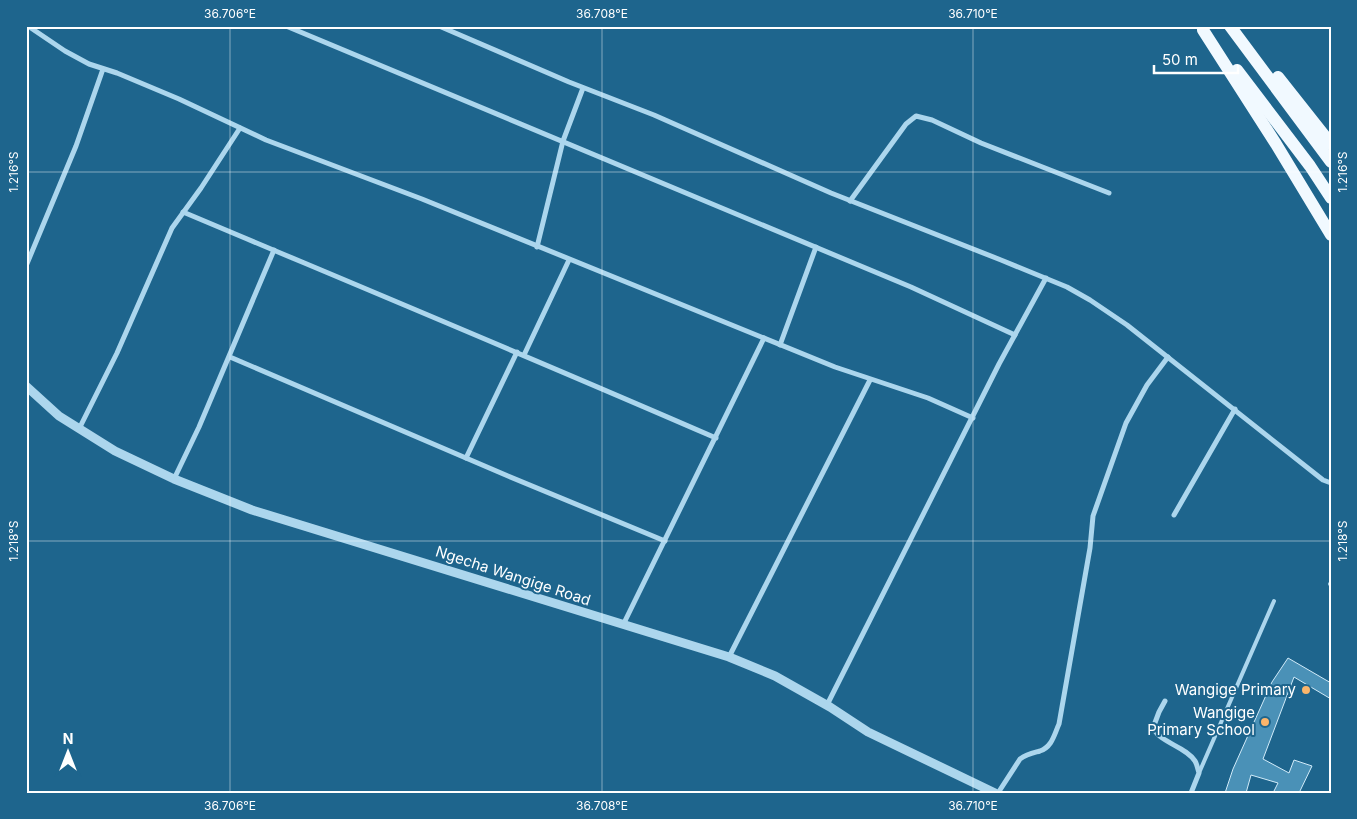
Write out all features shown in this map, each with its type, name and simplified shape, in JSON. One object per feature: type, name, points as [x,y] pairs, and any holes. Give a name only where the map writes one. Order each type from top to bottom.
[{"type":"main road","points":[[1230,26],[1331,162]]},
{"type":"main road","points":[[1234,26],[1265,60],[1331,144]]},
{"type":"main road","points":[[1201,28],[1282,128],[1331,198]]},
{"type":"main road","points":[[1201,28],[1331,235]]},
{"type":"street","points":[[28,26],[65,51],[89,64],[179,99],[275,143],[422,200],[780,345],[870,380],[928,398],[972,418]]},
{"type":"street","points":[[286,26],[911,287],[1015,335]]},
{"type":"street","points":[[439,26],[583,88],[654,115],[850,200],[1067,287],[1127,325],[1331,484]]},
{"type":"street","points":[[26,266],[76,146],[103,69]]},
{"type":"street","points":[[537,247],[563,141],[583,88]]},
{"type":"street","points":[[850,200],[906,124],[916,116],[932,120],[981,143],[1109,193]]},
{"type":"street","points":[[79,429],[117,353],[172,228],[240,128]]},
{"type":"street","points":[[183,212],[716,438]]},
{"type":"street","points":[[780,345],[816,247]]},
{"type":"street","points":[[174,479],[230,357],[274,250]]},
{"type":"street","points":[[524,355],[569,260]]},
{"type":"street","points":[[827,705],[972,418],[1046,278]]},
{"type":"street","points":[[624,625],[764,338]]},
{"type":"street","points":[[466,458],[517,352]]},
{"type":"street","points":[[230,357],[664,541]]},
{"type":"street","points":[[998,793],[1020,759],[1046,748],[1052,742],[1059,724],[1090,548],[1093,516],[1126,423],[1147,385],[1168,357]]},
{"type":"street","points":[[729,657],[870,380]]},
{"type":"street","name":"Ngecha Wangige Road","points":[[26,386],[45,405],[79,429],[115,451],[174,479],[252,510],[729,657],[776,676],[827,705],[868,732],[994,793]]},
{"type":"street","points":[[1174,515],[1235,409]]},
{"type":"street","points":[[1165,701],[1153,728],[1156,734],[1195,762],[1199,773],[1191,793]]},
{"type":"lane","points":[[1199,773],[1274,602]]},
{"type":"building","name":"Wangige Primary School","points":[[1288,658],[1331,683],[1331,699],[1294,677],[1263,759],[1289,773],[1294,760],[1312,766],[1299,793],[1273,793],[1278,783],[1251,775],[1246,793],[1225,793],[1233,769],[1272,682]]},
{"type":"place","name":"Wangige Primary","points":[[1306,690]]},
{"type":"place","name":"Wangige Primary School","points":[[1265,722]]}]
